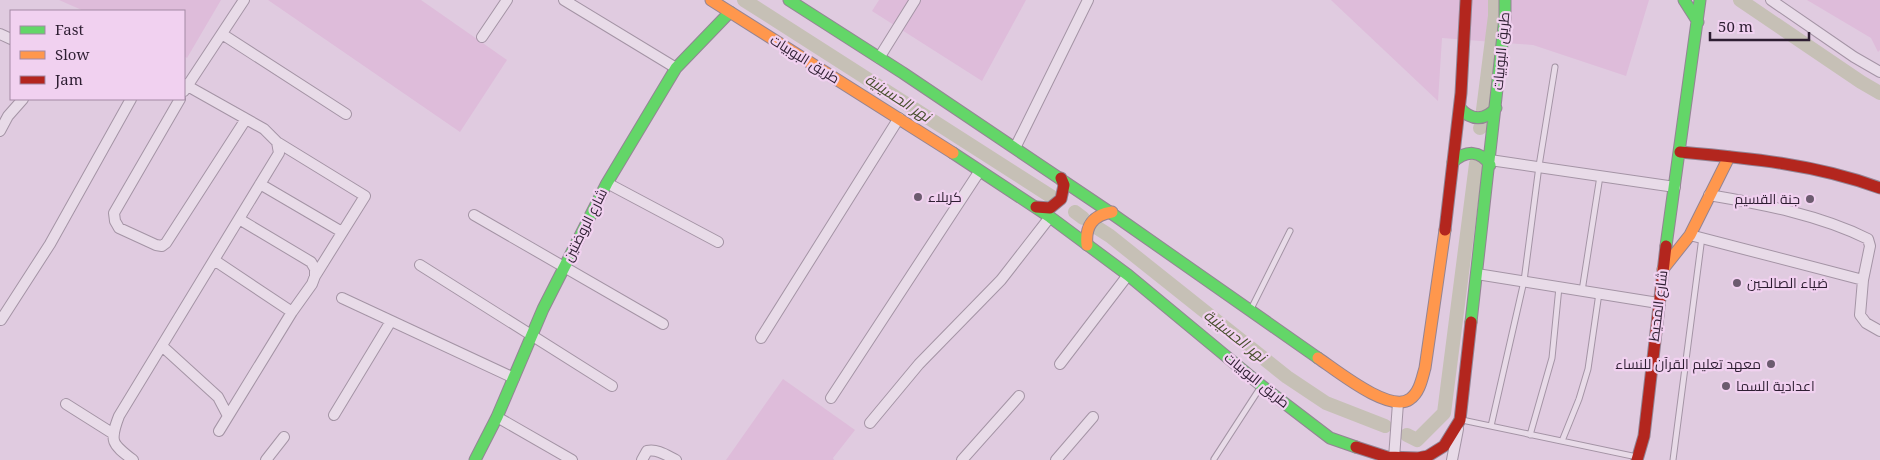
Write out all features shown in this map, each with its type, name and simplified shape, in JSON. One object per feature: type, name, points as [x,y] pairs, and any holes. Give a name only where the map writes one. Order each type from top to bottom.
[{"type":"main road","name":"طريق البوبيات","points":[[712,0],[1036,207],[1128,275],[1262,386],[1330,438],[1366,451],[1394,458],[1418,458],[1436,452],[1444,446],[1460,420],[1496,108],[1505,0]]},
{"type":"main road","points":[[789,0],[1112,212],[1339,373],[1380,397],[1398,403],[1408,400],[1416,394],[1425,368],[1460,108],[1465,46],[1466,0]]},
{"type":"main road","points":[[1684,0],[1698,22]]},
{"type":"main road","name":"شارع المحيط","points":[[1637,458],[1644,436],[1658,303],[1700,0]]},
{"type":"main road","name":"شارع الروضتين","points":[[475,460],[497,417],[532,334],[564,266],[607,182],[676,68],[730,12]]},
{"type":"main road","points":[[1460,108],[1465,115],[1478,119],[1490,115],[1496,108]]},
{"type":"main road","points":[[1453,162],[1464,153],[1472,152],[1485,157],[1490,162]]},
{"type":"main road","points":[[1680,152],[1817,168],[1880,188]]},
{"type":"main road","points":[[1663,269],[1696,236],[1709,195],[1729,157]]},
{"type":"main road","points":[[1036,207],[1050,208],[1057,204],[1061,199],[1064,185],[1061,178]]},
{"type":"main road","points":[[1087,245],[1086,228],[1090,221],[1096,216],[1112,212]]},
{"type":"main road","points":[[1330,438],[1360,460]]},
{"type":"street","points":[[218,431],[292,312],[312,284],[364,196],[277,142],[264,129],[185,87],[244,0]]},
{"type":"street","points":[[482,37],[507,0]]},
{"type":"street","points":[[564,0],[676,68]]},
{"type":"street","points":[[879,58],[915,0]]},
{"type":"street","points":[[1015,148],[1088,0]]},
{"type":"street","points":[[1770,0],[1854,57],[1880,72]]},
{"type":"street","points":[[222,34],[346,114]]},
{"type":"street","points":[[0,131],[4,114],[22,100]]},
{"type":"street","points":[[0,321],[50,244],[130,100]]},
{"type":"street","points":[[179,100],[114,213],[119,228],[156,245],[162,246],[166,243],[246,119]]},
{"type":"street","points":[[761,338],[899,118]]},
{"type":"street","points":[[133,460],[116,446],[112,433],[119,416],[279,153],[277,142]]},
{"type":"street","points":[[1490,162],[1539,166],[1675,187]]},
{"type":"street","points":[[831,398],[979,172]]},
{"type":"street","points":[[607,182],[718,242]]},
{"type":"street","points":[[260,184],[342,232]]},
{"type":"street","points":[[1709,195],[1805,216],[1868,239],[1870,246],[1863,280],[1860,316],[1866,323],[1880,330]]},
{"type":"street","points":[[474,215],[663,324]]},
{"type":"street","points":[[870,423],[919,364],[1001,280],[1050,218]]},
{"type":"street","points":[[238,219],[311,262],[315,269],[315,276]]},
{"type":"street","points":[[1696,236],[1863,280]]},
{"type":"street","points":[[214,260],[292,312]]},
{"type":"street","points":[[420,265],[612,386]]},
{"type":"street","points":[[1477,274],[1658,303]]},
{"type":"street","points":[[1060,364],[1128,275]]},
{"type":"street","points":[[342,298],[514,378]]},
{"type":"street","points":[[334,415],[391,321]]},
{"type":"street","points":[[162,346],[218,397],[228,416]]},
{"type":"street","points":[[962,460],[1018,396]]},
{"type":"street","points":[[1394,458],[1398,403]]},
{"type":"street","points":[[66,404],[112,433]]},
{"type":"street","points":[[497,417],[572,460]]},
{"type":"street","points":[[1056,460],[1093,417]]},
{"type":"street","points":[[1452,460],[1460,420]]},
{"type":"street","points":[[266,460],[284,438]]},
{"type":"street","points":[[642,460],[647,452],[653,450],[676,460]]},
{"type":"lane","points":[[1491,426],[1524,281],[1539,166],[1555,67]]},
{"type":"lane","points":[[1582,291],[1600,176]]},
{"type":"lane","points":[[1250,309],[1290,231]]},
{"type":"lane","points":[[1673,460],[1696,236]]},
{"type":"lane","points":[[1530,434],[1552,358],[1559,287]]},
{"type":"lane","points":[[1562,441],[1580,400],[1588,369],[1599,293]]},
{"type":"lane","points":[[1214,459],[1262,386]]},
{"type":"lane","points":[[1460,420],[1637,458]]},
{"type":"shaded area","points":[[59,0],[221,0],[187,58],[185,57],[185,10],[82,10]]},
{"type":"shaded area","points":[[268,0],[421,0],[507,60],[460,132]]},
{"type":"shaded area","points":[[879,0],[1026,0],[982,81],[872,11]]},
{"type":"shaded area","points":[[1331,0],[1649,0],[1626,76],[1533,45],[1442,38],[1438,101]]},
{"type":"shaded area","points":[[1807,0],[1880,0],[1880,50],[1878,52],[1871,38]]},
{"type":"shaded area","points":[[783,379],[855,430],[833,458],[834,460],[726,460]]},
{"type":"waterway","name":"نهر الحسينية","points":[[744,0],[1052,197]]},
{"type":"waterway","name":"نهر الحسينية","points":[[1483,110],[1495,16],[1495,0]]},
{"type":"waterway","name":"نهر الحسينية","points":[[1740,0],[1880,93]]},
{"type":"waterway","name":"نهر الحسينية","points":[[1407,435],[1417,440],[1444,413],[1476,164]]},
{"type":"waterway","name":"نهر الحسينية","points":[[1075,212],[1083,218]]},
{"type":"waterway","name":"نهر الحسينية","points":[[1096,227],[1110,236],[1287,377],[1326,403],[1385,426]]},
{"type":"traffic: fast","points":[[789,0],[903,73],[1111,213],[1318,358]]},
{"type":"traffic: fast","points":[[1471,322],[1505,17],[1505,0]]},
{"type":"traffic: fast","points":[[1684,0],[1698,22]]},
{"type":"traffic: fast","points":[[1666,246],[1700,0]]},
{"type":"traffic: fast","points":[[475,460],[497,417],[543,309],[607,183],[676,68],[730,12]]},
{"type":"traffic: fast","points":[[1460,108],[1469,115],[1478,118],[1487,115],[1496,108]]},
{"type":"traffic: fast","points":[[953,153],[1050,217],[1128,275],[1262,386],[1330,438],[1356,447]]},
{"type":"traffic: fast","points":[[1453,162],[1463,155],[1473,153],[1482,157],[1490,165]]},
{"type":"traffic: slow","points":[[711,0],[953,153]]},
{"type":"traffic: slow","points":[[1663,269],[1690,235],[1729,157]]},
{"type":"traffic: slow","points":[[1087,245],[1087,232],[1092,222],[1105,213],[1112,212]]},
{"type":"traffic: slow","points":[[1318,358],[1363,389],[1390,401],[1401,402],[1410,399],[1416,393],[1425,368],[1445,230]]},
{"type":"traffic: jam","points":[[1445,230],[1461,93],[1466,0]]},
{"type":"traffic: jam","points":[[1680,152],[1781,163],[1831,173],[1880,188]]},
{"type":"traffic: jam","points":[[1036,207],[1050,208],[1061,199],[1064,185],[1061,178]]},
{"type":"traffic: jam","points":[[1637,460],[1644,436],[1666,246]]},
{"type":"traffic: jam","points":[[1356,447],[1387,457],[1418,458],[1428,456],[1444,446],[1460,420],[1471,322]]},
{"type":"place","name":"كربلاء","points":[[918,197]]},
{"type":"place","name":"جنة القسيم","points":[[1810,199]]},
{"type":"place","name":"ضياء الصالحين","points":[[1737,283]]},
{"type":"place","name":"معهد تعليم القرآن للنساء","points":[[1771,364]]},
{"type":"place","name":"اعدادية السما","points":[[1726,386]]}]
